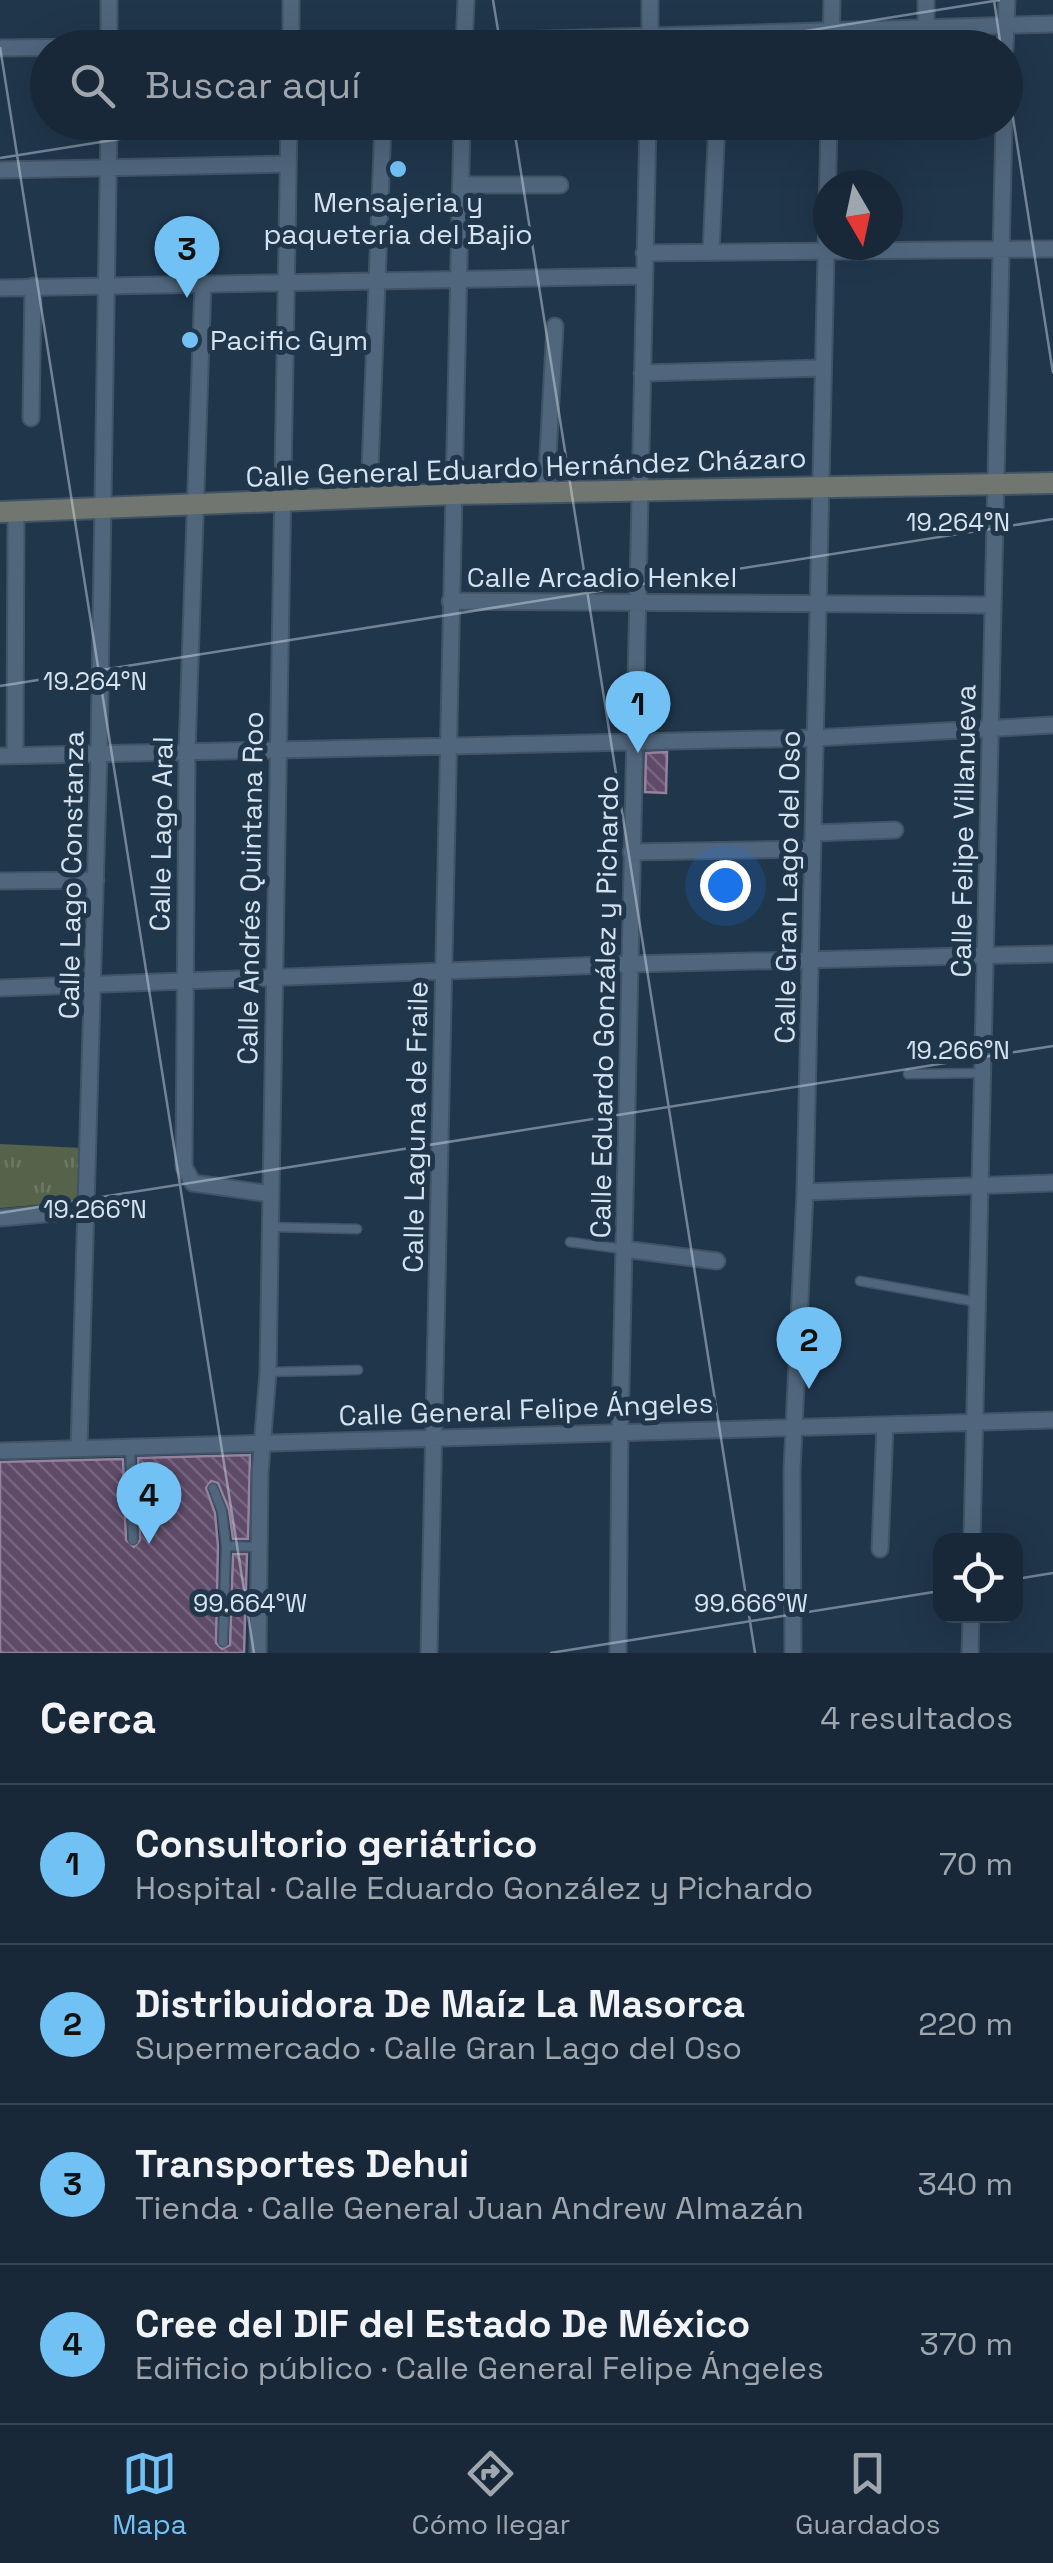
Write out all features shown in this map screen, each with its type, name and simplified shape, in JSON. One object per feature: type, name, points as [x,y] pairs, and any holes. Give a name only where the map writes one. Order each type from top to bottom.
[{"type":"main road","name":"Calle General Eduardo Hernández Cházaro","points":[[8,512],[452,494],[1053,483]]},
{"type":"street","points":[[109,30],[110,0]]},
{"type":"street","points":[[291,30],[292,0]]},
{"type":"street","points":[[465,30],[466,0]]},
{"type":"street","points":[[650,0],[650,30]]},
{"type":"street","points":[[831,30],[832,0]]},
{"type":"street","points":[[926,0],[926,29]]},
{"type":"street","points":[[1006,30],[1007,0]]},
{"type":"street","points":[[917,30],[1053,24]]},
{"type":"street","points":[[0,48],[30,48]]},
{"type":"street","name":"Calle Lago Constanza","points":[[79,1448],[100,752],[109,140]]},
{"type":"street","name":"Calle Andrés Quintana Roo","points":[[258,1653],[276,978],[280,501],[289,140]]},
{"type":"street","points":[[369,497],[382,140]]},
{"type":"street","name":"Calle Arcadio Henkel","points":[[462,140],[450,601],[993,605]]},
{"type":"street","name":"Calle Eduardo González y Pichardo","points":[[618,1653],[647,140]]},
{"type":"street","points":[[711,252],[716,140]]},
{"type":"street","name":"Calle Gran Lago del Oso","points":[[828,170],[829,140]]},
{"type":"street","name":"Calle Felipe Villanueva","points":[[972,1533],[1004,140]]},
{"type":"street","points":[[0,170],[288,164]]},
{"type":"street","points":[[461,185],[560,185]]},
{"type":"street","points":[[903,251],[1053,250]]},
{"type":"street","points":[[644,254],[813,252]]},
{"type":"street","name":"Calle Gran Lago del Oso","points":[[793,1653],[794,1426],[805,1192],[826,260]]},
{"type":"street","points":[[0,288],[644,276]]},
{"type":"street","name":"Calle Lago Aral","points":[[203,283],[187,751],[184,1167],[194,1183],[271,1194]]},
{"type":"street","points":[[31,418],[32,286]]},
{"type":"street","points":[[546,492],[555,326]]},
{"type":"street","points":[[642,372],[823,368]]},
{"type":"street","points":[[8,512],[8,756],[814,738],[1053,725]]},
{"type":"street","name":"Calle Laguna de Fraile","points":[[430,1653],[450,601]]},
{"type":"street","points":[[631,852],[812,841],[895,830]]},
{"type":"street","points":[[0,882],[96,880]]},
{"type":"street","points":[[0,988],[630,964],[1053,954]]},
{"type":"street","points":[[805,1192],[1053,1183]]},
{"type":"street","points":[[0,1218],[88,1210]]},
{"type":"street","points":[[623,1248],[718,1260]]},
{"type":"street","name":"Calle General Felipe Ángeles","points":[[0,1451],[1053,1420]]},
{"type":"street","points":[[880,1549],[884,1425]]},
{"type":"street","points":[[970,1623],[970,1653]]},
{"type":"lane","points":[[908,1074],[982,1073]]},
{"type":"lane","points":[[269,1226],[357,1229]]},
{"type":"lane","points":[[570,1242],[623,1248]]},
{"type":"lane","points":[[860,1280],[977,1302]]},
{"type":"lane","points":[[268,1372],[358,1370]]},
{"type":"lane","points":[[130,1446],[133,1540]]},
{"type":"lane","points":[[213,1488],[222,1510],[226,1546],[223,1642]]},
{"type":"lane","points":[[226,1546],[259,1546]]},
{"type":"green space","points":[[0,1144],[82,1148],[81,1201],[0,1208]]},
{"type":"building","points":[[667,752],[666,793],[645,792],[646,753]]},
{"type":"building","points":[[250,1455],[248,1539],[233,1539],[229,1510],[218,1483],[211,1481],[206,1488],[215,1513],[216,1643],[222,1649],[230,1645],[233,1554],[247,1554],[244,1653],[0,1653],[0,1462],[123,1459],[126,1540],[134,1547],[140,1540],[138,1458]]},
{"type":"place","name":"Mensajeria y paqueteria del Bajio","points":[[398,169]]},
{"type":"place","name":"Transportes Dehui","points":[[187,298]]},
{"type":"place","name":"Pacific Gym","points":[[190,340]]},
{"type":"place","name":"Consultorio geriátrico","points":[[638,753]]},
{"type":"place","name":"Distribuidora De Maíz La Masorca","points":[[809,1389]]},
{"type":"place","name":"Cree del DIF del Estado De México","points":[[149,1544]]}]
